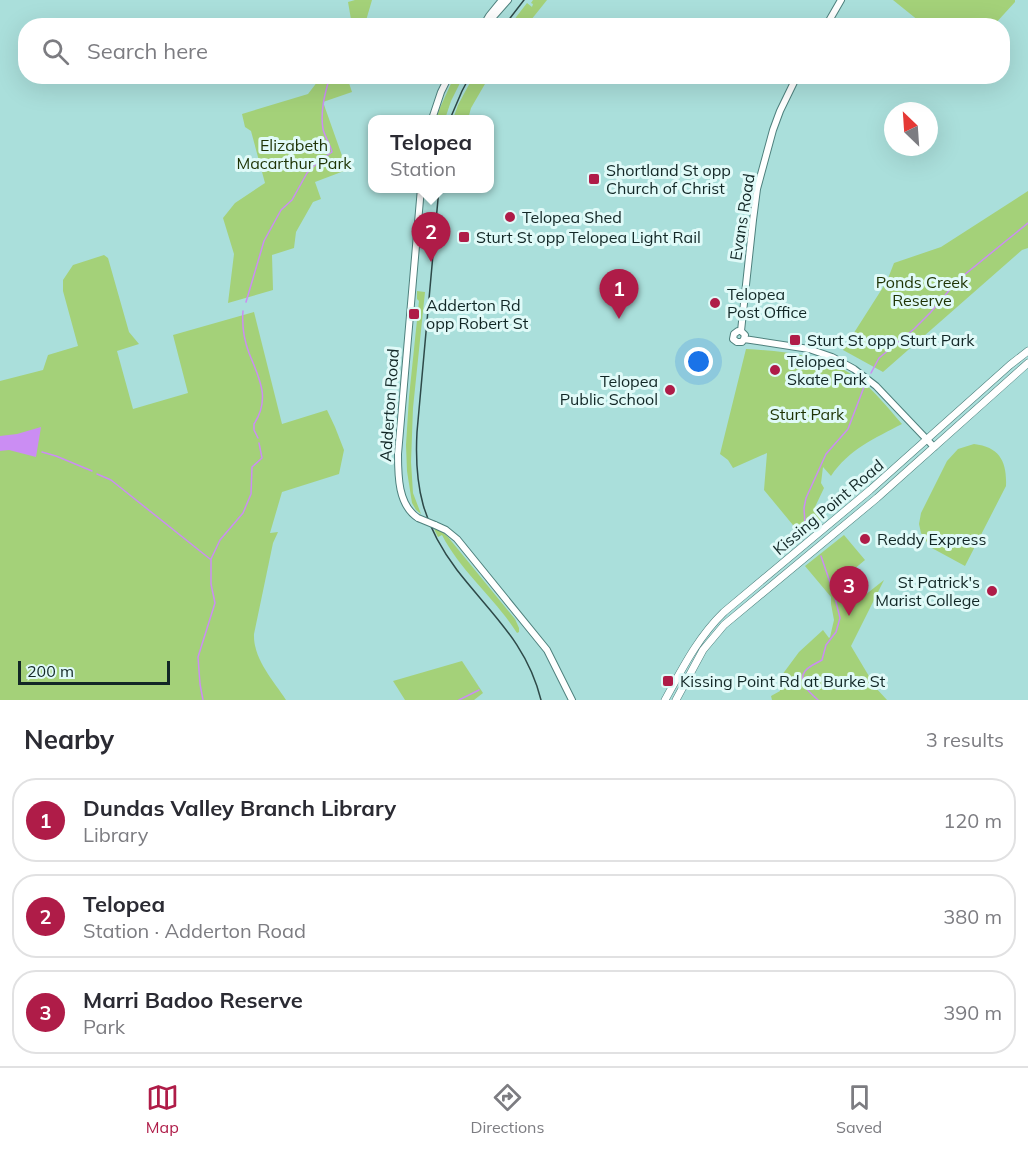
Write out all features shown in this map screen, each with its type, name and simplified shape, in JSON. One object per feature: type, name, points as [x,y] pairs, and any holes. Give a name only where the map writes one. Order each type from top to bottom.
[{"type":"main road","points":[[488,18],[502,0]]},
{"type":"main road","points":[[492,18],[508,0]]},
{"type":"main road","points":[[831,18],[841,0]]},
{"type":"main road","points":[[434,115],[445,84]]},
{"type":"main road","name":"Evans Road","points":[[741,331],[757,189],[773,130],[792,84]]},
{"type":"main road","name":"Adderton Road","points":[[421,193],[398,454],[398,472],[404,502],[418,518],[446,530],[457,539],[548,650],[572,700]]},
{"type":"main road","points":[[744,339],[745,335],[741,331],[735,332],[734,339],[739,342],[744,339],[784,344],[809,349],[844,363],[876,386],[934,447]]},
{"type":"main road","name":"Kissing Point Road","points":[[665,700],[693,650],[717,619],[864,495],[1028,351]]},
{"type":"main road","name":"Kissing Point Road","points":[[676,700],[703,650],[724,625],[879,496],[1028,363]]},
{"type":"green space","points":[[372,0],[367,18],[351,18],[348,2]]},
{"type":"green space","points":[[533,0],[547,0],[533,18],[515,18],[527,3],[532,7]]},
{"type":"green space","points":[[893,0],[1015,0],[1000,18],[915,18]]},
{"type":"green space","name":"Elizabeth Macarthur Park","points":[[316,84],[349,84],[352,92],[323,102],[346,167],[344,171],[315,182],[321,199],[313,202],[296,232],[294,248],[272,255],[273,290],[228,303],[234,254],[223,218],[235,203],[265,183],[251,131],[245,127],[242,114],[308,94]]},
{"type":"green space","points":[[451,84],[460,84],[446,115],[437,115]]},
{"type":"green space","points":[[469,84],[485,84],[469,115],[454,115]]},
{"type":"green space","name":"Ponds Creek Reserve","points":[[1028,191],[1028,248],[1022,250],[883,372],[843,350],[887,281],[894,263],[941,247]]},
{"type":"green space","points":[[104,255],[108,258],[129,332],[139,344],[117,351],[133,409],[188,393],[173,335],[254,312],[282,424],[327,410],[335,427],[344,450],[339,474],[282,492],[270,533],[278,532],[273,543],[254,634],[260,661],[286,700],[0,700],[0,381],[43,370],[48,355],[78,346],[63,291],[63,280],[73,265]]},
{"type":"green space","points":[[417,291],[425,292],[413,408],[411,462],[413,493],[421,514],[412,503],[406,445],[419,301]]},
{"type":"green space","name":"Sturt Park","points":[[746,349],[801,355],[841,368],[867,385],[902,424],[854,452],[831,476],[823,467],[821,483],[824,488],[815,507],[823,518],[802,536],[764,490],[767,453],[733,468],[720,454]]},
{"type":"green space","points":[[974,444],[990,448],[1000,457],[1005,470],[1006,486],[965,566],[930,547],[921,533],[919,524],[921,513],[947,461],[958,449]]},
{"type":"green space","points":[[434,529],[440,530],[448,537],[515,619],[519,632],[517,633],[459,561],[442,535],[438,537]]},
{"type":"green space","points":[[844,535],[865,560],[838,583],[836,590],[850,607],[884,580],[851,646],[876,688],[887,700],[772,700],[771,696],[780,691],[779,679],[799,652],[823,630],[830,637],[834,620],[831,597],[805,566]]},
{"type":"green space","points":[[462,661],[483,693],[474,700],[405,700],[393,681]]},
{"type":"shaded area","points":[[41,427],[36,457],[9,450],[0,451],[0,436]]},
{"type":"waterway","points":[[246,302],[264,241],[281,210],[292,200],[307,173],[332,152],[322,122],[328,84]]},
{"type":"waterway","points":[[871,373],[879,358],[914,329],[958,280],[1028,223]]},
{"type":"waterway","points":[[243,311],[246,343],[262,388],[262,405],[254,424],[258,438]]},
{"type":"waterway","points":[[807,531],[804,508],[806,498],[826,454],[848,429],[864,387]]},
{"type":"waterway","points":[[203,700],[198,657],[215,603],[211,584],[211,559],[220,540],[243,513],[251,494],[252,467],[262,458],[259,443]]},
{"type":"waterway","points":[[42,452],[92,471]]},
{"type":"waterway","points":[[97,474],[111,480],[210,559]]},
{"type":"waterway","points":[[818,700],[803,683],[803,675],[805,671],[822,660],[826,645],[836,632],[840,618],[821,556]]},
{"type":"waterway","points":[[459,700],[479,690]]},
{"type":"tram line","points":[[510,18],[524,0]]},
{"type":"tram line","points":[[452,115],[466,84]]},
{"type":"tram line","points":[[439,193],[417,432],[419,488],[429,521],[445,553],[517,645],[535,680],[541,700]]},
{"type":"place","name":"Shortland St opp Church of Christ","points":[[594,179]]},
{"type":"place","name":"Telopea Shed","points":[[510,217]]},
{"type":"place","name":"Sturt St opp Telopea Light Rail","points":[[464,237]]},
{"type":"place","name":"Telopea","points":[[431,262]]},
{"type":"place","name":"Telopea Post Office","points":[[715,303]]},
{"type":"place","name":"Adderton Rd opp Robert St","points":[[414,314]]},
{"type":"place","name":"Dundas Valley Branch Library","points":[[619,319]]},
{"type":"place","name":"Sturt St opp Sturt Park","points":[[795,340]]},
{"type":"place","name":"Telopea Skate Park","points":[[775,370]]},
{"type":"place","name":"Telopea Public School","points":[[670,390]]},
{"type":"place","name":"Reddy Express","points":[[865,539]]},
{"type":"place","name":"St Patrick's Marist College","points":[[992,591]]},
{"type":"place","name":"Marri Badoo Reserve","points":[[849,616]]},
{"type":"place","name":"Kissing Point Rd at Burke St","points":[[668,681]]}]
